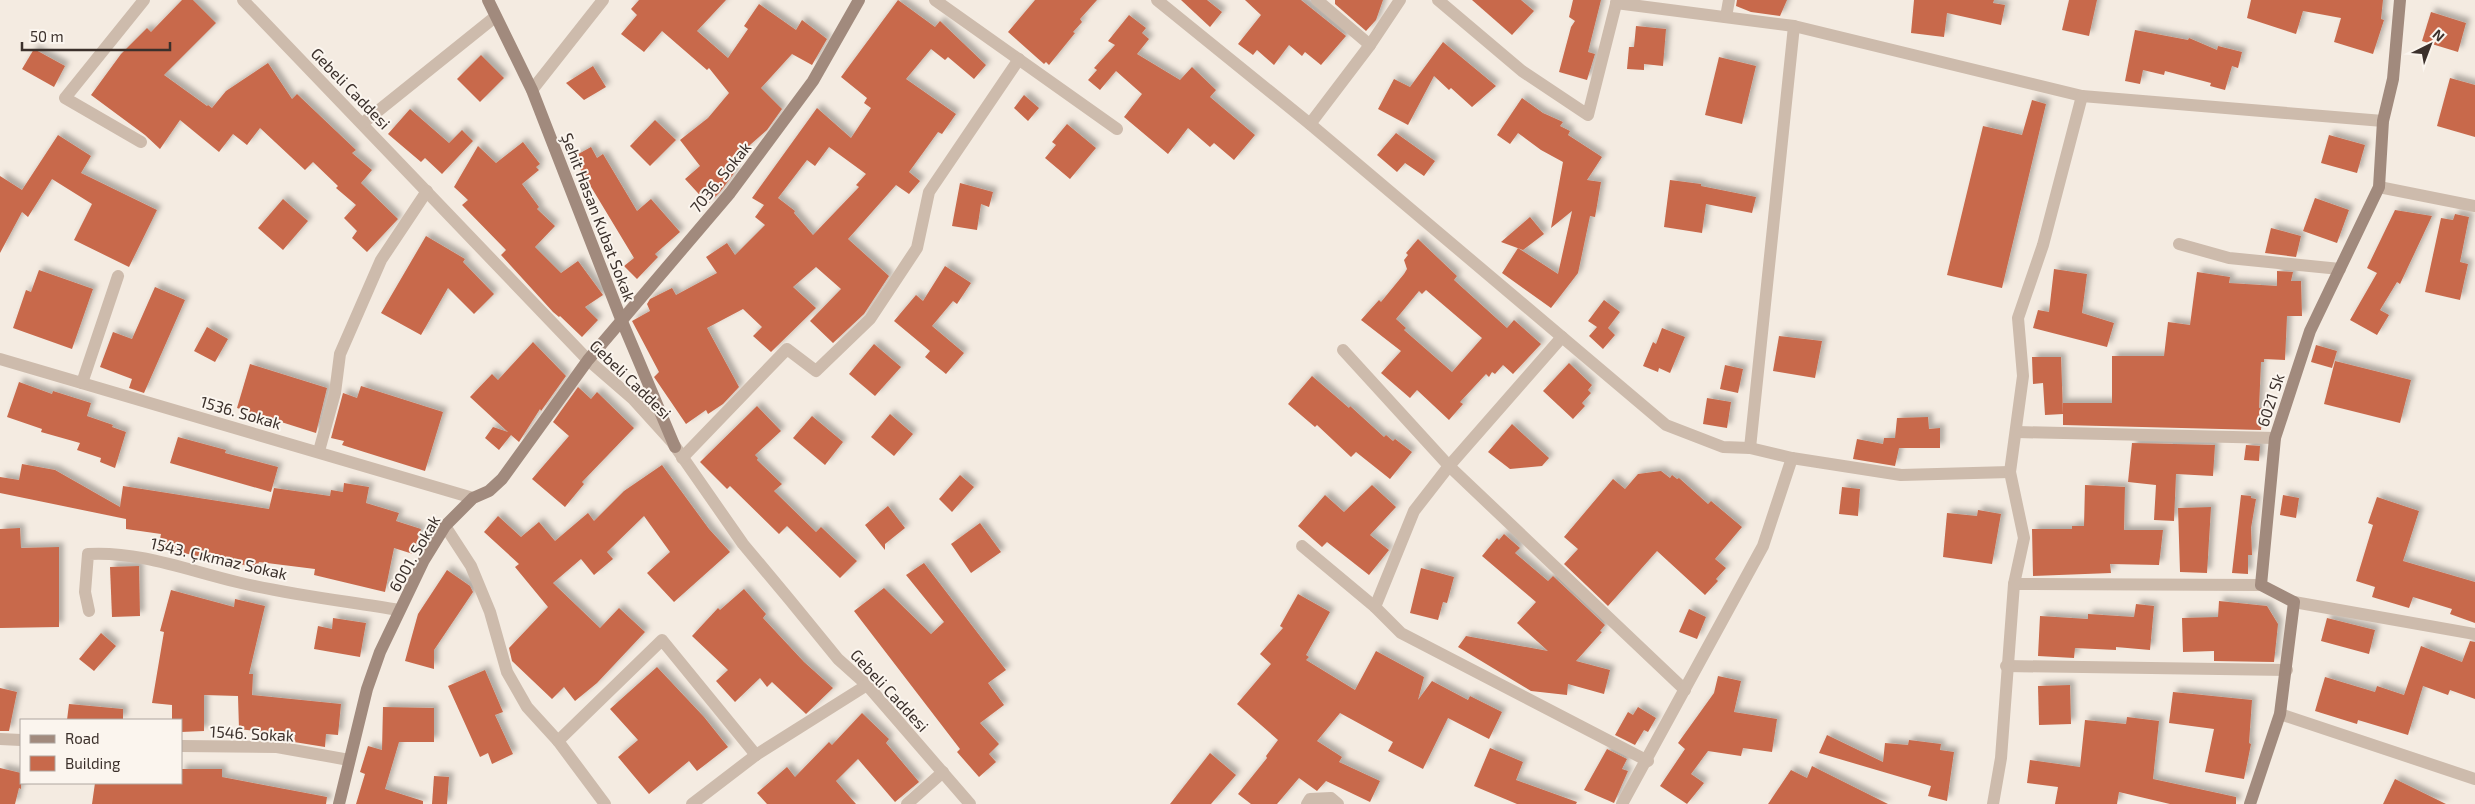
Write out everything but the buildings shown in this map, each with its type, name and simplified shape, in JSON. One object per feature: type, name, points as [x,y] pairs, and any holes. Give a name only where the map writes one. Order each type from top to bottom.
[{"type":"street","points":[[140,142],[66,98],[144,0]]},
{"type":"street","name":"Gebeli Caddesi","points":[[243,0],[363,123],[588,360],[633,399],[679,453],[749,551],[838,659],[867,686],[970,804]]},
{"type":"street","name":"Şehit Hasan Kubat Sokak","points":[[488,0],[532,90],[621,319],[679,453]]},
{"type":"street","points":[[532,90],[603,0]]},
{"type":"street","name":"7036. Sokak","points":[[588,360],[621,319],[730,194],[813,81],[859,0]]},
{"type":"street","points":[[935,0],[1117,129]]},
{"type":"street","points":[[1157,0],[1310,124],[1666,425],[1723,447],[1750,448],[1792,458],[1901,475],[2010,472]]},
{"type":"street","points":[[1317,0],[1370,45]]},
{"type":"street","points":[[1310,124],[1370,45],[1400,0]]},
{"type":"street","points":[[1438,0],[1522,72],[1588,115],[1617,2],[1794,26],[2082,96],[2383,121]]},
{"type":"street","points":[[1726,17],[1729,0]]},
{"type":"street","name":"6021 Sk","points":[[2261,585],[2275,438],[2310,331],[2379,187],[2383,121],[2393,79],[2400,0]]},
{"type":"street","points":[[363,123],[495,17]]},
{"type":"street","points":[[1750,448],[1794,26]]},
{"type":"street","points":[[679,453],[787,349],[816,371],[870,319],[917,248],[929,192],[1020,60]]},
{"type":"street","points":[[1993,804],[2000,758],[2014,584],[2024,538],[2010,472],[2017,432],[2023,376],[2018,318],[2043,245],[2082,96]]},
{"type":"street","points":[[2379,187],[2475,206]]},
{"type":"street","points":[[320,451],[335,393],[340,354],[382,260],[428,191]]},
{"type":"street","points":[[2179,244],[2230,258],[2340,268]]},
{"type":"street","points":[[82,383],[118,276]]},
{"type":"street","points":[[1376,607],[1414,511],[1449,466],[1562,338]]},
{"type":"street","points":[[1343,350],[1449,466],[1685,690]]},
{"type":"street","name":"1536. Sokak","points":[[0,359],[320,451],[473,498]]},
{"type":"street","name":"6001. Sokak","points":[[339,804],[367,689],[380,652],[399,610],[445,526],[473,498],[489,491],[502,479],[588,360]]},
{"type":"street","points":[[2017,432],[2275,438]]},
{"type":"street","points":[[1622,804],[1648,761],[1763,546],[1792,458]]},
{"type":"street","points":[[445,526],[471,566],[490,612],[507,672],[527,706],[558,742],[605,804]]},
{"type":"street","points":[[1302,546],[1376,607],[1401,633],[1648,761]]},
{"type":"street","name":"1543. Çıkmaz Sokak","points":[[88,611],[85,592],[88,554],[106,553],[144,557],[239,583],[399,610]]},
{"type":"street","points":[[2014,584],[2261,585],[2294,602],[2475,634]]},
{"type":"street","points":[[2250,804],[2280,714],[2294,602]]},
{"type":"street","points":[[558,742],[662,640],[756,755]]},
{"type":"street","points":[[2006,666],[2287,670]]},
{"type":"street","points":[[692,804],[756,755],[867,686]]},
{"type":"street","points":[[2280,714],[2475,779]]},
{"type":"street","points":[[0,739],[20,740]]},
{"type":"street","name":"1546. Sokak","points":[[182,746],[277,747],[349,760]]},
{"type":"street","points":[[907,804],[943,772]]},
{"type":"street","points":[[1307,804],[1310,799],[1331,798],[1338,804]]}]
